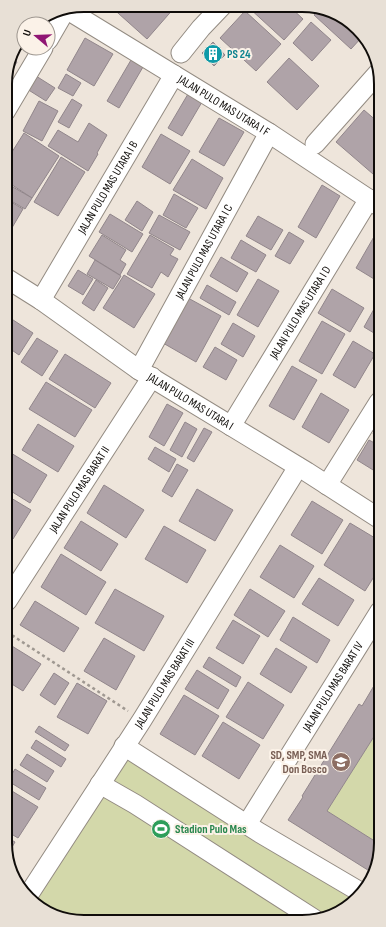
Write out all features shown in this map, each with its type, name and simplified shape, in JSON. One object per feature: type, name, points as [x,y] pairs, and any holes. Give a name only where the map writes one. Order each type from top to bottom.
[{"type":"street","points":[[181,53],[216,12]]},
{"type":"street","name":"JALAN PULO MAS UTARA I F","points":[[73,13],[269,133],[374,202]]},
{"type":"street","points":[[56,26],[62,16]]},
{"type":"street","points":[[12,100],[38,56]]},
{"type":"street","name":"JALAN PULO MAS UTARA I B","points":[[41,300],[174,75]]},
{"type":"street","points":[[315,144],[373,78]]},
{"type":"street","name":"JALAN PULO MAS UTARA I C","points":[[146,374],[269,133]]},
{"type":"street","name":"JALAN PULO MAS UTARA I D","points":[[231,426],[374,202]]},
{"type":"street","name":"JALAN PULO MAS UTARA I","points":[[12,284],[41,300],[146,374],[374,515]]},
{"type":"street","name":"JALAN PULO MAS BARAT II","points":[[12,593],[146,374]]},
{"type":"street","points":[[327,485],[374,410]]},
{"type":"street","name":"JALAN PULO MAS BARAT III","points":[[31,891],[142,720],[298,467]]},
{"type":"street","name":"JALAN PULO MAS BARAT IV","points":[[247,824],[374,621]]},
{"type":"street","points":[[124,746],[260,833],[357,890]]},
{"type":"street","points":[[100,784],[135,804],[307,914]]},
{"type":"path","points":[[12,635],[142,720]]},
{"type":"green space","points":[[374,737],[374,841],[327,811]]},
{"type":"green space","name":"Stadion Pulo Mas","points":[[126,757],[349,897],[334,908],[320,913],[302,915],[84,915],[70,914],[52,908],[38,898]]},
{"type":"building","points":[[117,12],[171,12],[147,39]]},
{"type":"building","points":[[244,12],[246,12],[281,44],[256,71],[220,38]]},
{"type":"building","points":[[253,12],[295,12],[303,19],[284,40]]},
{"type":"building","points":[[316,13],[334,19],[353,33],[359,40],[351,49],[314,15]]},
{"type":"building","points":[[311,22],[331,40],[312,61],[293,43]]},
{"type":"building","points":[[85,38],[113,54],[94,86],[67,70]]},
{"type":"building","name":"PS 24","points":[[213,42],[225,55],[214,66],[202,53]]},
{"type":"building","points":[[289,58],[319,86],[297,110],[267,82]]},
{"type":"building","points":[[131,60],[143,67],[119,108],[107,101]]},
{"type":"building","points":[[66,74],[81,83],[73,96],[58,88]]},
{"type":"building","points":[[36,76],[55,88],[46,101],[27,89]]},
{"type":"building","points":[[188,94],[202,102],[182,136],[168,128]]},
{"type":"building","points":[[72,99],[82,105],[69,128],[58,122]]},
{"type":"building","points":[[39,101],[58,111],[42,141],[23,131]]},
{"type":"building","points":[[364,110],[374,119],[374,173],[373,174],[336,142]]},
{"type":"building","points":[[219,118],[244,132],[224,166],[199,152]]},
{"type":"building","points":[[89,123],[107,135],[88,171],[48,146],[58,130],[78,142]]},
{"type":"building","points":[[24,133],[59,156],[32,198],[12,185],[12,152]]},
{"type":"building","points":[[161,134],[190,151],[170,184],[142,167]]},
{"type":"building","points":[[61,157],[85,172],[58,216],[34,202]]},
{"type":"building","points":[[192,159],[223,178],[206,209],[173,190]]},
{"type":"building","points":[[322,185],[340,196],[316,238],[298,227]]},
{"type":"building","points":[[12,186],[32,198],[25,209],[12,201]]},
{"type":"building","points":[[174,194],[198,208],[186,228],[163,215]]},
{"type":"building","points":[[137,201],[153,212],[142,231],[125,220]]},
{"type":"building","points":[[12,203],[23,209],[12,228]]},
{"type":"building","points":[[110,214],[143,234],[132,252],[99,232]]},
{"type":"building","points":[[159,215],[190,232],[180,250],[149,233]]},
{"type":"building","points":[[258,216],[283,230],[271,250],[246,236]]},
{"type":"building","points":[[289,232],[304,241],[290,264],[275,256]]},
{"type":"building","points":[[102,235],[126,250],[120,260],[126,264],[120,275],[89,256]]},
{"type":"building","points":[[150,235],[174,249],[170,255],[178,259],[168,277],[161,272],[152,288],[127,274]]},
{"type":"building","points":[[374,237],[374,279],[356,268]]},
{"type":"building","points":[[241,240],[266,255],[256,272],[231,258]]},
{"type":"building","points":[[221,257],[248,273],[237,292],[210,276]]},
{"type":"building","points":[[95,260],[121,276],[113,289],[87,274]]},
{"type":"building","points":[[78,270],[93,279],[83,295],[68,286]]},
{"type":"building","points":[[124,275],[155,294],[134,328],[103,308]]},
{"type":"building","points":[[258,279],[279,291],[258,327],[237,315]]},
{"type":"building","points":[[96,280],[108,288],[94,311],[82,303]]},
{"type":"building","points":[[207,285],[236,302],[229,315],[200,298]]},
{"type":"building","points":[[332,289],[364,308],[350,332],[318,313]]},
{"type":"building","points":[[188,298],[221,316],[196,362],[163,343]]},
{"type":"building","points":[[374,309],[374,333],[364,327]]},
{"type":"building","points":[[12,319],[33,333],[19,355],[12,350]]},
{"type":"building","points":[[322,321],[345,334],[322,374],[299,361]]},
{"type":"building","points":[[233,323],[255,336],[243,357],[221,344]]},
{"type":"building","points":[[37,338],[58,351],[42,376],[21,362]]},
{"type":"building","points":[[353,341],[374,353],[355,388],[333,375]]},
{"type":"building","points":[[215,347],[237,360],[226,380],[203,367]]},
{"type":"building","points":[[65,354],[111,383],[95,408],[49,379]]},
{"type":"building","points":[[292,366],[317,380],[294,420],[269,406]]},
{"type":"building","points":[[46,382],[92,410],[75,437],[29,409]]},
{"type":"building","points":[[321,393],[349,410],[329,443],[302,427]]},
{"type":"building","points":[[167,404],[183,413],[164,446],[149,437]]},
{"type":"building","points":[[185,422],[197,429],[182,457],[170,450]]},
{"type":"building","points":[[38,424],[74,446],[58,472],[22,450]]},
{"type":"building","points":[[204,428],[212,432],[194,462],[187,458]]},
{"type":"building","points":[[369,440],[374,443],[374,471],[357,460]]},
{"type":"building","points":[[155,447],[176,459],[169,472],[148,459]]},
{"type":"building","points":[[12,454],[47,475],[30,503],[12,492]]},
{"type":"building","points":[[177,464],[188,470],[172,497],[162,491]]},
{"type":"building","points":[[104,485],[144,510],[126,538],[87,513]]},
{"type":"building","points":[[197,489],[233,510],[215,541],[179,521]]},
{"type":"building","points":[[12,499],[31,510],[13,539],[12,538]]},
{"type":"building","points":[[312,501],[343,520],[322,554],[291,535]]},
{"type":"building","points":[[81,521],[118,544],[101,571],[64,548]]},
{"type":"building","points":[[350,523],[374,537],[374,577],[365,591],[324,565]]},
{"type":"building","points":[[164,526],[206,550],[187,583],[145,559]]},
{"type":"building","points":[[280,545],[314,566],[294,598],[260,577]]},
{"type":"building","points":[[61,554],[106,582],[86,615],[41,587]]},
{"type":"building","points":[[319,578],[354,600],[338,626],[302,604]]},
{"type":"building","points":[[115,589],[164,616],[144,651],[95,623]]},
{"type":"building","points":[[250,589],[285,611],[268,637],[234,615]]},
{"type":"building","points":[[35,601],[79,628],[64,652],[20,625]]},
{"type":"building","points":[[293,617],[330,640],[317,663],[280,640]]},
{"type":"building","points":[[233,620],[260,636],[243,664],[216,648]]},
{"type":"building","points":[[104,638],[135,656],[116,690],[84,671]]},
{"type":"building","points":[[12,646],[41,664],[23,691],[12,684]]},
{"type":"building","points":[[276,648],[307,667],[291,693],[260,674]]},
{"type":"building","points":[[209,657],[241,677],[236,687],[203,667]]},
{"type":"building","points":[[197,670],[229,690],[218,709],[185,689]]},
{"type":"building","points":[[54,673],[69,683],[55,705],[40,695]]},
{"type":"building","points":[[248,682],[284,705],[263,739],[226,717]]},
{"type":"building","points":[[77,683],[107,701],[88,734],[57,717]]},
{"type":"building","name":"SD, SMP, SMA Don Bosco","points":[[374,686],[374,737],[327,811],[374,841],[373,857],[369,870],[288,820],[359,704],[362,706]]},
{"type":"building","points":[[184,695],[219,716],[195,755],[160,734]]},
{"type":"building","points":[[223,722],[260,745],[239,779],[202,756]]},
{"type":"building","points":[[39,726],[69,745],[65,751],[35,732]]},
{"type":"building","points":[[36,740],[66,759],[61,767],[31,748]]},
{"type":"building","points":[[27,754],[54,771],[47,782],[20,765]]},
{"type":"building","points":[[15,769],[46,788],[39,800],[12,783],[12,774]]},
{"type":"building","points":[[12,791],[38,807],[18,838],[12,834]]},
{"type":"place","name":"PS 24","points":[[213,54]]},
{"type":"place","name":"SD, SMP, SMA Don Bosco","points":[[341,762]]},
{"type":"place","name":"Stadion Pulo Mas","points":[[161,829]]}]
